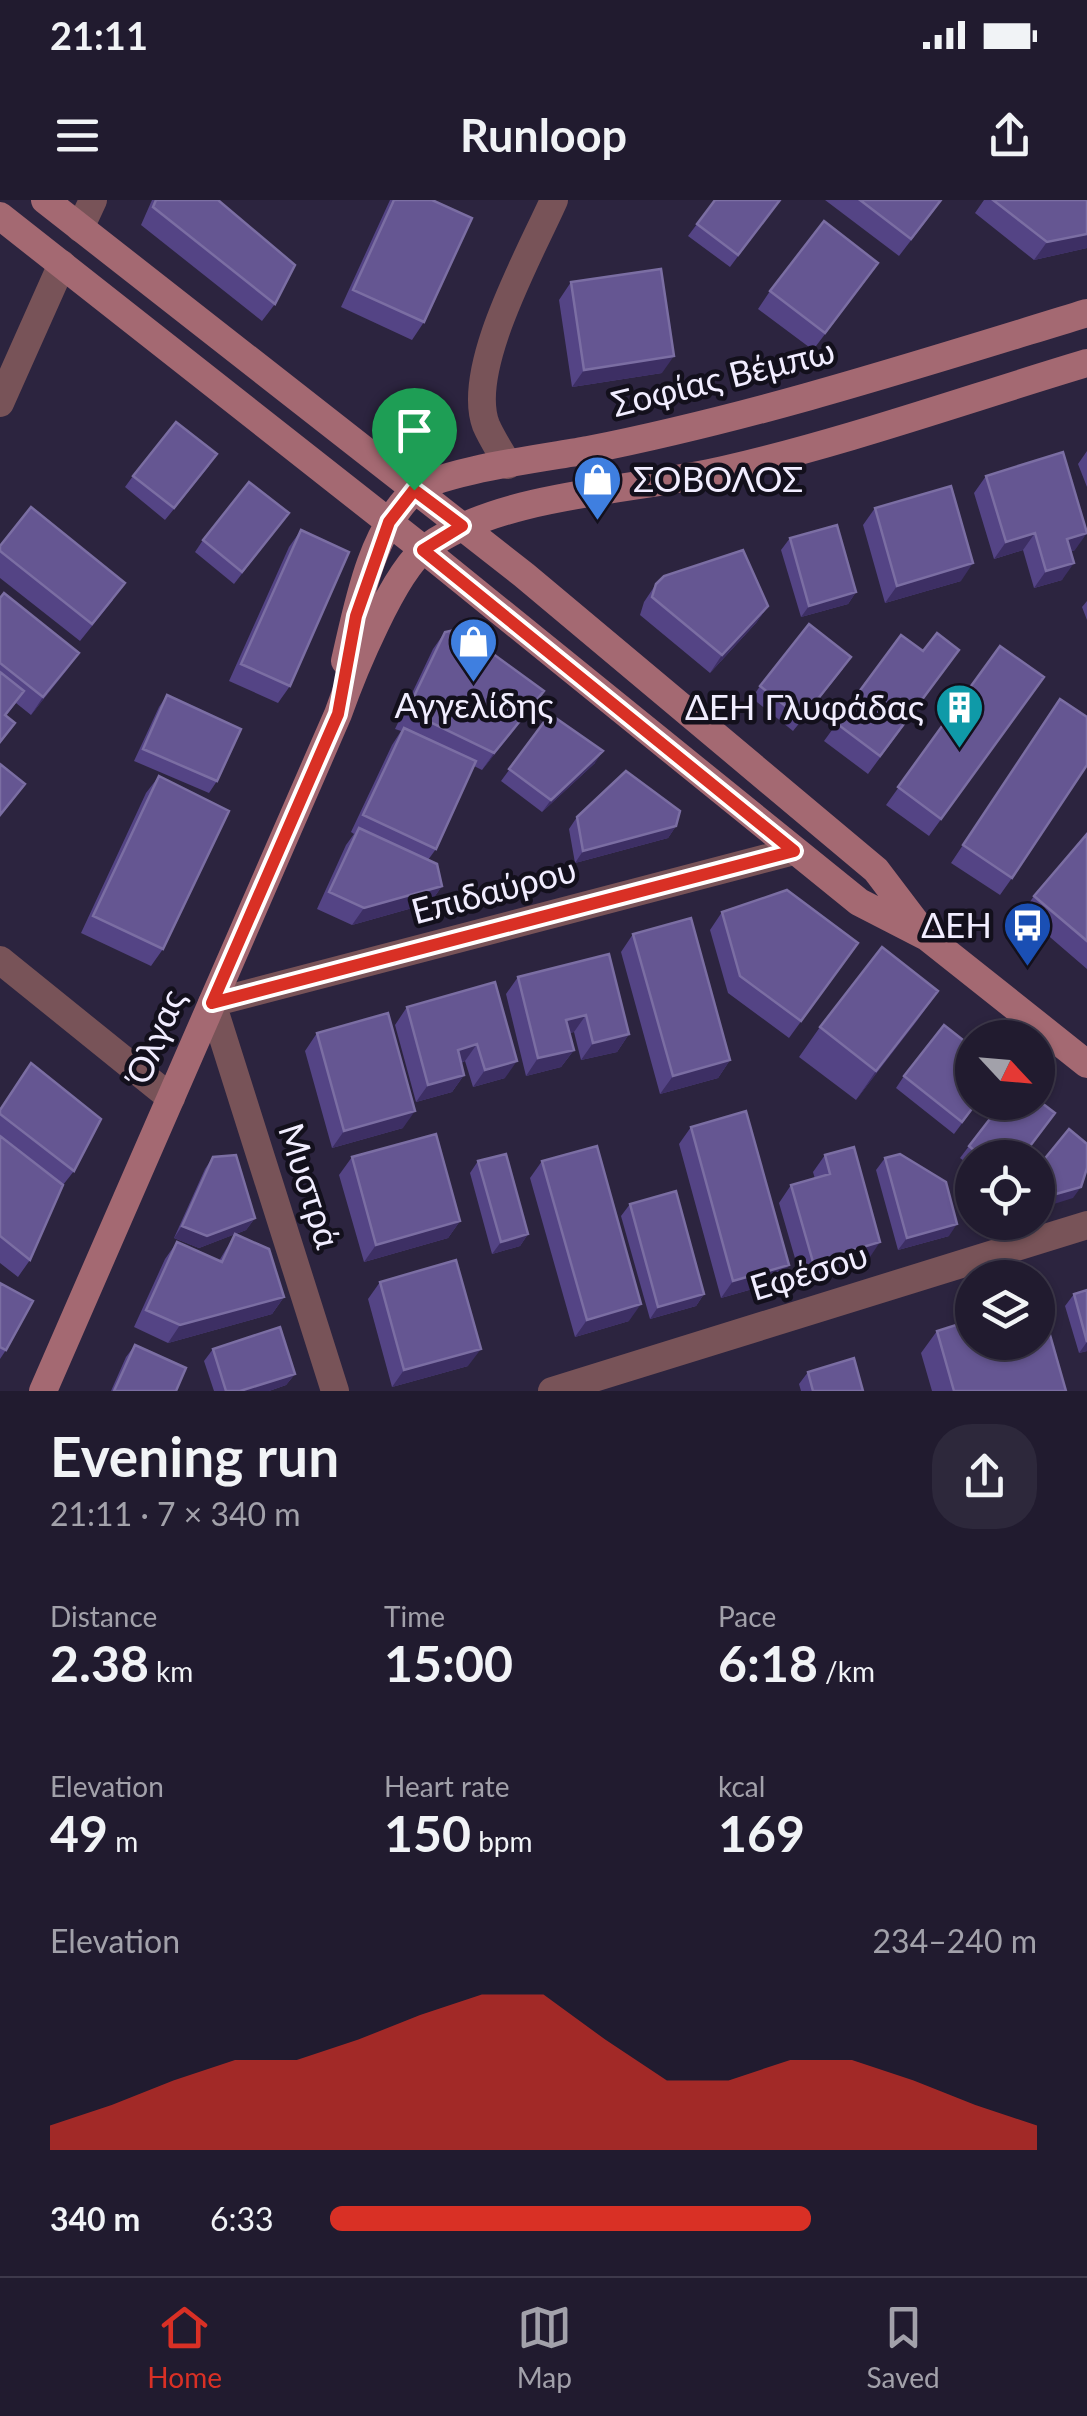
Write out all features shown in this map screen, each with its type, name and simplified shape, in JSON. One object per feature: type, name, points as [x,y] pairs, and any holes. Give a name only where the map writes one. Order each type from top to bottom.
[{"type":"main road","points":[[45,200],[462,526],[876,870],[926,937]]},
{"type":"main road","points":[[0,216],[389,522],[859,902],[926,937],[1087,1064]]},
{"type":"main road","name":"Σοφίας Βέμπω","points":[[414,490],[474,470],[761,412],[1087,313]]},
{"type":"main road","points":[[423,550],[462,526],[522,507],[742,466],[1087,363]]},
{"type":"main road","points":[[389,522],[414,490]]},
{"type":"main road","name":"Όλγας","points":[[338,714],[356,616],[389,522]]},
{"type":"main road","name":"Όλγας","points":[[43,1391],[360,656],[408,568],[423,550]]},
{"type":"street","points":[[80,228],[93,200]]},
{"type":"street","points":[[508,466],[485,422],[481,389],[485,360],[554,200]]},
{"type":"street","points":[[0,402],[62,264]]},
{"type":"street","name":"Επιδαύρου","points":[[212,1003],[794,851]]},
{"type":"street","points":[[0,960],[171,1098]]},
{"type":"street","name":"Μυστρά","points":[[212,1003],[335,1391]]},
{"type":"street","name":"Εφέσου","points":[[552,1391],[1087,1225]]},
{"type":"building","points":[[156,200],[218,200],[295,265],[275,304],[153,207]]},
{"type":"building","points":[[394,200],[432,200],[472,218],[424,322],[353,290]]},
{"type":"building","points":[[715,200],[780,200],[738,255],[697,224]]},
{"type":"building","points":[[860,200],[941,200],[911,239]]},
{"type":"building","points":[[993,200],[1087,200],[1087,234],[1047,242]]},
{"type":"building","points":[[824,221],[878,263],[825,333],[770,291]]},
{"type":"building","points":[[661,269],[674,356],[584,370],[571,282]]},
{"type":"building","points":[[176,422],[217,454],[174,508],[133,476]]},
{"type":"building","points":[[1063,452],[1087,533],[1067,539],[1074,563],[1046,571],[1035,533],[1006,542],[986,476]]},
{"type":"building","points":[[249,482],[289,513],[242,572],[203,540]]},
{"type":"building","points":[[951,486],[973,563],[897,586],[875,508]]},
{"type":"building","points":[[31,507],[125,583],[92,624],[0,551]]},
{"type":"building","points":[[837,525],[856,592],[809,606],[790,538]]},
{"type":"building","points":[[301,530],[349,552],[290,686],[241,664]]},
{"type":"building","points":[[743,550],[768,606],[722,655],[652,597],[664,576]]},
{"type":"building","points":[[4,593],[79,653],[43,697],[0,663],[0,598]]},
{"type":"building","points":[[809,624],[851,657],[802,719],[760,686]]},
{"type":"building","points":[[459,629],[544,691],[494,753],[407,711],[445,632]]},
{"type":"building","points":[[937,633],[959,650],[880,756],[836,723],[901,635],[923,651]]},
{"type":"building","name":"ΔΕΗ Γλυφάδας","points":[[1000,646],[1044,677],[941,819],[898,787]]},
{"type":"building","points":[[0,672],[24,691],[5,715],[15,723],[0,742]]},
{"type":"building","points":[[167,695],[241,729],[217,781],[143,749]]},
{"type":"building","points":[[1060,699],[1087,717],[1087,765],[1012,878],[963,845]]},
{"type":"building","points":[[550,714],[603,751],[551,800],[509,769]]},
{"type":"building","points":[[404,728],[476,761],[436,849],[363,815]]},
{"type":"building","points":[[0,764],[25,784],[0,815]]},
{"type":"building","points":[[626,771],[680,811],[676,826],[583,851],[577,817]]},
{"type":"building","points":[[159,776],[229,811],[163,949],[93,916]]},
{"type":"building","points":[[359,828],[437,864],[442,886],[364,908],[329,892]]},
{"type":"building","points":[[1087,834],[1087,941],[1034,896]]},
{"type":"building","points":[[787,890],[858,943],[801,1021],[740,976],[722,912]]},
{"type":"building","points":[[691,918],[730,1060],[673,1076],[633,934]]},
{"type":"building","points":[[882,947],[938,991],[876,1071],[820,1027]]},
{"type":"building","points":[[609,954],[629,1034],[593,1043],[586,1015],[566,1020],[574,1050],[538,1058],[518,977]]},
{"type":"building","points":[[495,982],[517,1061],[485,1070],[477,1044],[458,1050],[464,1075],[428,1085],[407,1007]]},
{"type":"building","points":[[388,1013],[415,1111],[344,1131],[317,1033]]},
{"type":"building","points":[[944,1025],[955,1034],[955,1116],[904,1076]]},
{"type":"building","points":[[31,1063],[101,1119],[74,1171],[0,1114]]},
{"type":"building","points":[[746,1111],[789,1265],[733,1281],[691,1127]]},
{"type":"building","points":[[989,1120],[1050,1120],[1035,1140],[974,1140]]},
{"type":"building","points":[[1069,1129],[1087,1144],[1087,1168],[1081,1187],[1055,1194],[1055,1146]]},
{"type":"building","points":[[436,1134],[460,1221],[376,1245],[352,1157]]},
{"type":"building","points":[[0,1136],[63,1185],[30,1260],[0,1236]]},
{"type":"building","points":[[597,1146],[641,1304],[587,1320],[542,1161]]},
{"type":"building","points":[[854,1147],[880,1242],[813,1262],[791,1185],[830,1174],[825,1155]]},
{"type":"building","points":[[506,1154],[528,1234],[501,1242],[478,1161]]},
{"type":"building","points":[[900,1154],[946,1182],[955,1225],[907,1238],[885,1158]]},
{"type":"building","points":[[236,1155],[255,1218],[207,1236],[182,1226],[213,1157]]},
{"type":"building","points":[[676,1191],[704,1294],[658,1307],[630,1204]]},
{"type":"building","points":[[235,1234],[269,1249],[284,1297],[180,1325],[146,1310],[177,1242],[222,1262]]},
{"type":"building","points":[[456,1260],[481,1349],[404,1370],[380,1282]]},
{"type":"building","points":[[0,1283],[33,1301],[6,1350],[0,1347]]},
{"type":"building","points":[[1087,1290],[1087,1342],[1074,1294]]},
{"type":"building","points":[[955,1325],[955,1360],[1055,1360],[1055,1352],[1066,1391],[954,1391],[937,1331]]},
{"type":"building","points":[[280,1327],[295,1374],[240,1391],[226,1391],[213,1349]]},
{"type":"building","points":[[135,1345],[186,1368],[176,1391],[114,1391]]},
{"type":"building","points":[[854,1358],[863,1391],[813,1391],[808,1372]]},
{"type":"place","name":"ΣΟΒΟΛΟΣ","points":[[598,522]]},
{"type":"place","name":"Αγγελίδης","points":[[474,684]]},
{"type":"place","name":"ΔΕΗ Γλυφάδας","points":[[959,750]]},
{"type":"place","name":"ΔΕΗ","points":[[1027,968]]},
{"type":"route","points":[[414,490],[462,526],[423,550],[794,851],[212,1003],[338,714],[344,664],[370,569],[389,522],[414,490]]}]
